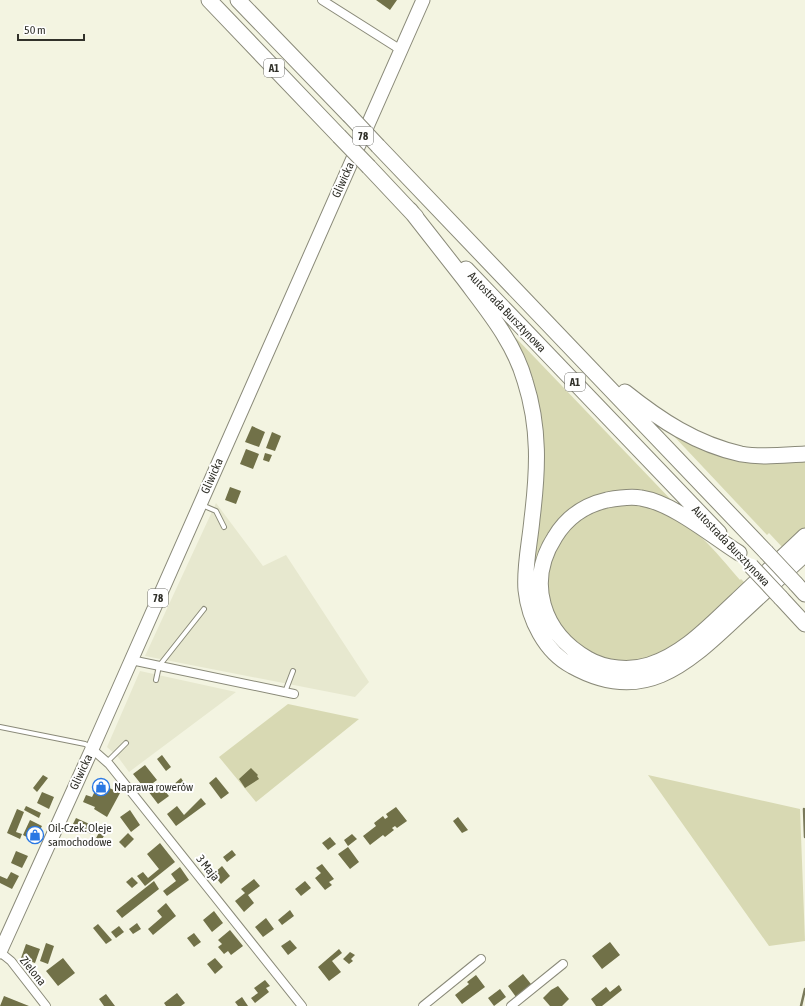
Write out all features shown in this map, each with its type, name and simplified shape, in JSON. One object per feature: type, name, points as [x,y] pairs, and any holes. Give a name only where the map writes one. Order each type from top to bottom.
[{"type":"highway","name":"Autostrada Bursztynowa","points":[[209,0],[739,553],[805,624]]},
{"type":"highway","name":"Autostrada Bursztynowa","points":[[238,0],[579,355],[801,589]]},
{"type":"highway","points":[[410,210],[490,313],[513,350],[525,379],[533,410],[537,442],[537,475],[526,568],[526,590],[531,612],[539,632],[550,648],[567,664],[585,673],[608,681],[630,682],[652,679],[674,670],[709,644],[805,554]]},
{"type":"highway","points":[[579,355],[658,417],[677,430],[707,444],[741,454],[772,456],[805,454]]},
{"type":"highway","points":[[739,553],[665,506],[641,498],[619,497],[596,502],[575,513],[560,529],[548,548],[541,569],[540,590],[543,608],[551,625],[562,639],[582,656],[593,662],[609,667],[628,668],[647,666],[667,658],[691,643],[805,536]]},
{"type":"main road","name":"Gliwicka","points":[[0,952],[92,749],[423,0]]},
{"type":"street","points":[[322,0],[401,50]]},
{"type":"street","points":[[131,660],[294,694]]},
{"type":"street","name":"3 Maja","points":[[92,749],[107,762],[302,1006]]},
{"type":"street","name":"Zielona","points":[[0,952],[11,962],[46,1006]]},
{"type":"street","points":[[423,1006],[481,959]]},
{"type":"street","points":[[511,1006],[563,964]]},
{"type":"lane","points":[[200,504],[216,511],[224,527]]},
{"type":"lane","points":[[156,680],[159,666],[204,610]]},
{"type":"lane","points":[[285,692],[293,671]]},
{"type":"lane","points":[[0,727],[84,744],[92,749]]},
{"type":"lane","points":[[107,762],[126,743]]},
{"type":"shaded area","points":[[516,338],[677,506],[636,493],[552,531],[541,613],[610,672],[714,633],[608,675],[563,652],[546,632],[532,584],[540,489],[514,340]]},
{"type":"shaded area","points":[[670,432],[689,442],[805,459],[805,529],[784,549],[769,533],[767,535]]},
{"type":"shaded area","points":[[216,503],[263,566],[286,555],[369,682],[355,697],[145,656]]},
{"type":"shaded area","points":[[615,504],[640,505],[656,508],[670,514],[684,523],[708,544],[740,580],[741,579],[747,585],[679,645],[644,660],[621,662],[599,657],[580,648],[565,633],[554,614],[548,591],[548,566],[568,528],[574,521],[585,514]]},
{"type":"shaded area","points":[[140,671],[236,692],[129,772],[118,757],[107,747]]},
{"type":"shaded area","points":[[288,704],[359,719],[256,802],[219,757]]},
{"type":"shaded area","points":[[648,775],[800,809],[805,941],[769,946]]},
{"type":"building","points":[[376,0],[397,0],[390,10]]},
{"type":"building","points":[[252,426],[265,432],[259,447],[245,442]]},
{"type":"building","points":[[272,432],[281,436],[275,451],[266,448]]},
{"type":"building","points":[[246,449],[259,454],[253,469],[240,464]]},
{"type":"building","points":[[265,453],[272,455],[269,462],[263,460]]},
{"type":"building","points":[[230,487],[241,491],[236,504],[225,500]]},
{"type":"building","points":[[162,755],[171,767],[166,771],[157,759]]},
{"type":"building","points":[[145,765],[157,780],[145,789],[133,774]]},
{"type":"building","points":[[251,768],[258,775],[257,776],[259,779],[245,788],[239,779]]},
{"type":"building","points":[[43,775],[48,778],[37,792],[33,788]]},
{"type":"building","points":[[216,777],[229,793],[221,799],[209,783]]},
{"type":"building","points":[[181,778],[185,784],[177,790],[173,785]]},
{"type":"building","points":[[99,783],[120,793],[107,817],[94,809],[95,807],[83,802],[86,795],[92,797]]},
{"type":"building","points":[[158,783],[169,796],[158,804],[148,791]]},
{"type":"building","points":[[42,792],[54,797],[49,809],[37,803]]},
{"type":"building","points":[[201,798],[206,804],[176,826],[167,814],[177,806],[184,815]]},
{"type":"building","points":[[26,806],[41,813],[39,818],[24,810]]},
{"type":"building","points":[[396,807],[407,821],[397,828],[395,826],[392,828],[394,830],[385,837],[383,835],[370,845],[363,836],[376,826],[374,823],[383,816],[385,819],[388,817],[386,814]]},
{"type":"building","points":[[17,809],[24,812],[16,832],[22,834],[20,839],[7,833]]},
{"type":"building","points":[[130,810],[140,825],[131,832],[120,817]]},
{"type":"building","points":[[458,817],[468,830],[462,833],[453,821]]},
{"type":"building","points":[[76,818],[94,826],[91,834],[72,826]]},
{"type":"building","points":[[30,820],[42,826],[34,841],[23,835]]},
{"type":"building","points":[[102,827],[107,829],[101,842],[95,840]]},
{"type":"building","points":[[128,833],[134,839],[125,848],[119,842]]},
{"type":"building","points":[[352,834],[357,839],[348,846],[344,840]]},
{"type":"building","points":[[330,837],[336,844],[328,850],[322,843]]},
{"type":"building","points":[[160,843],[175,862],[145,886],[137,876],[143,872],[148,878],[159,869],[147,854]]},
{"type":"building","points":[[348,847],[359,862],[350,869],[338,854]]},
{"type":"building","points":[[232,850],[236,855],[227,862],[223,857]]},
{"type":"building","points":[[16,851],[28,856],[22,868],[11,863]]},
{"type":"building","points":[[322,864],[334,879],[329,882],[332,885],[325,890],[315,878],[321,873],[316,868]]},
{"type":"building","points":[[222,866],[230,876],[221,884],[213,874]]},
{"type":"building","points":[[180,867],[189,880],[167,896],[163,891],[176,881],[171,874]]},
{"type":"building","points":[[11,872],[19,876],[12,889],[0,883],[0,876],[7,879]]},
{"type":"building","points":[[132,877],[138,883],[132,888],[126,882]]},
{"type":"building","points":[[254,879],[260,886],[248,895],[254,903],[244,912],[235,901],[245,893],[241,889]]},
{"type":"building","points":[[154,881],[159,889],[122,918],[116,911]]},
{"type":"building","points":[[305,881],[311,888],[301,896],[295,889]]},
{"type":"building","points":[[166,903],[176,916],[153,935],[148,929],[162,917],[157,911]]},
{"type":"building","points":[[290,910],[294,916],[282,925],[278,920]]},
{"type":"building","points":[[214,911],[223,923],[212,932],[203,920]]},
{"type":"building","points":[[266,918],[274,929],[263,937],[255,927]]},
{"type":"building","points":[[137,923],[141,929],[133,934],[129,929]]},
{"type":"building","points":[[98,924],[112,940],[106,944],[93,928]]},
{"type":"building","points":[[119,926],[124,932],[116,938],[111,932]]},
{"type":"building","points":[[230,930],[243,946],[231,955],[228,951],[224,954],[218,947],[222,944],[218,940]]},
{"type":"building","points":[[194,933],[201,942],[194,947],[187,938]]},
{"type":"building","points":[[290,940],[297,948],[288,955],[281,946]]},
{"type":"building","points":[[610,942],[620,955],[602,969],[592,956]]},
{"type":"building","points":[[46,943],[54,946],[48,964],[40,961]]},
{"type":"building","points":[[26,944],[40,949],[35,963],[21,958]]},
{"type":"building","points":[[339,949],[342,953],[332,961],[341,972],[329,981],[318,967]]},
{"type":"building","points":[[350,952],[355,955],[351,959],[353,961],[349,964],[343,959]]},
{"type":"building","points":[[63,958],[75,973],[58,986],[46,971]]},
{"type":"building","points":[[215,958],[223,967],[215,974],[207,964]]},
{"type":"building","points":[[523,974],[531,984],[516,997],[508,986]]},
{"type":"building","points":[[476,975],[485,987],[462,1004],[455,995],[469,984],[467,982]]},
{"type":"building","points":[[265,980],[270,986],[266,988],[269,992],[255,1003],[251,998],[258,993],[254,988]]},
{"type":"building","points":[[619,985],[622,990],[602,1006],[596,1006],[591,999],[606,987],[610,992]]},
{"type":"building","points":[[558,986],[569,999],[562,1006],[550,1006],[543,998],[551,990]]},
{"type":"building","points":[[500,989],[506,997],[494,1006],[488,998]]},
{"type":"building","points":[[177,993],[185,1003],[181,1006],[166,1006],[164,1003]]},
{"type":"building","points":[[106,994],[115,1006],[104,1006],[99,999]]},
{"type":"building","points":[[4,996],[29,1006],[0,1006]]},
{"type":"building","points":[[242,997],[248,1006],[238,1006],[235,1002]]},
{"type":"waterway","points":[[804,809],[805,837]]},
{"type":"waterway","points":[[801,1006],[805,989]]},
{"type":"place","name":"Naprawa rowerów","points":[[101,787]]},
{"type":"place","name":"Oil-Czek. Oleje samochodowe","points":[[35,835]]}]
